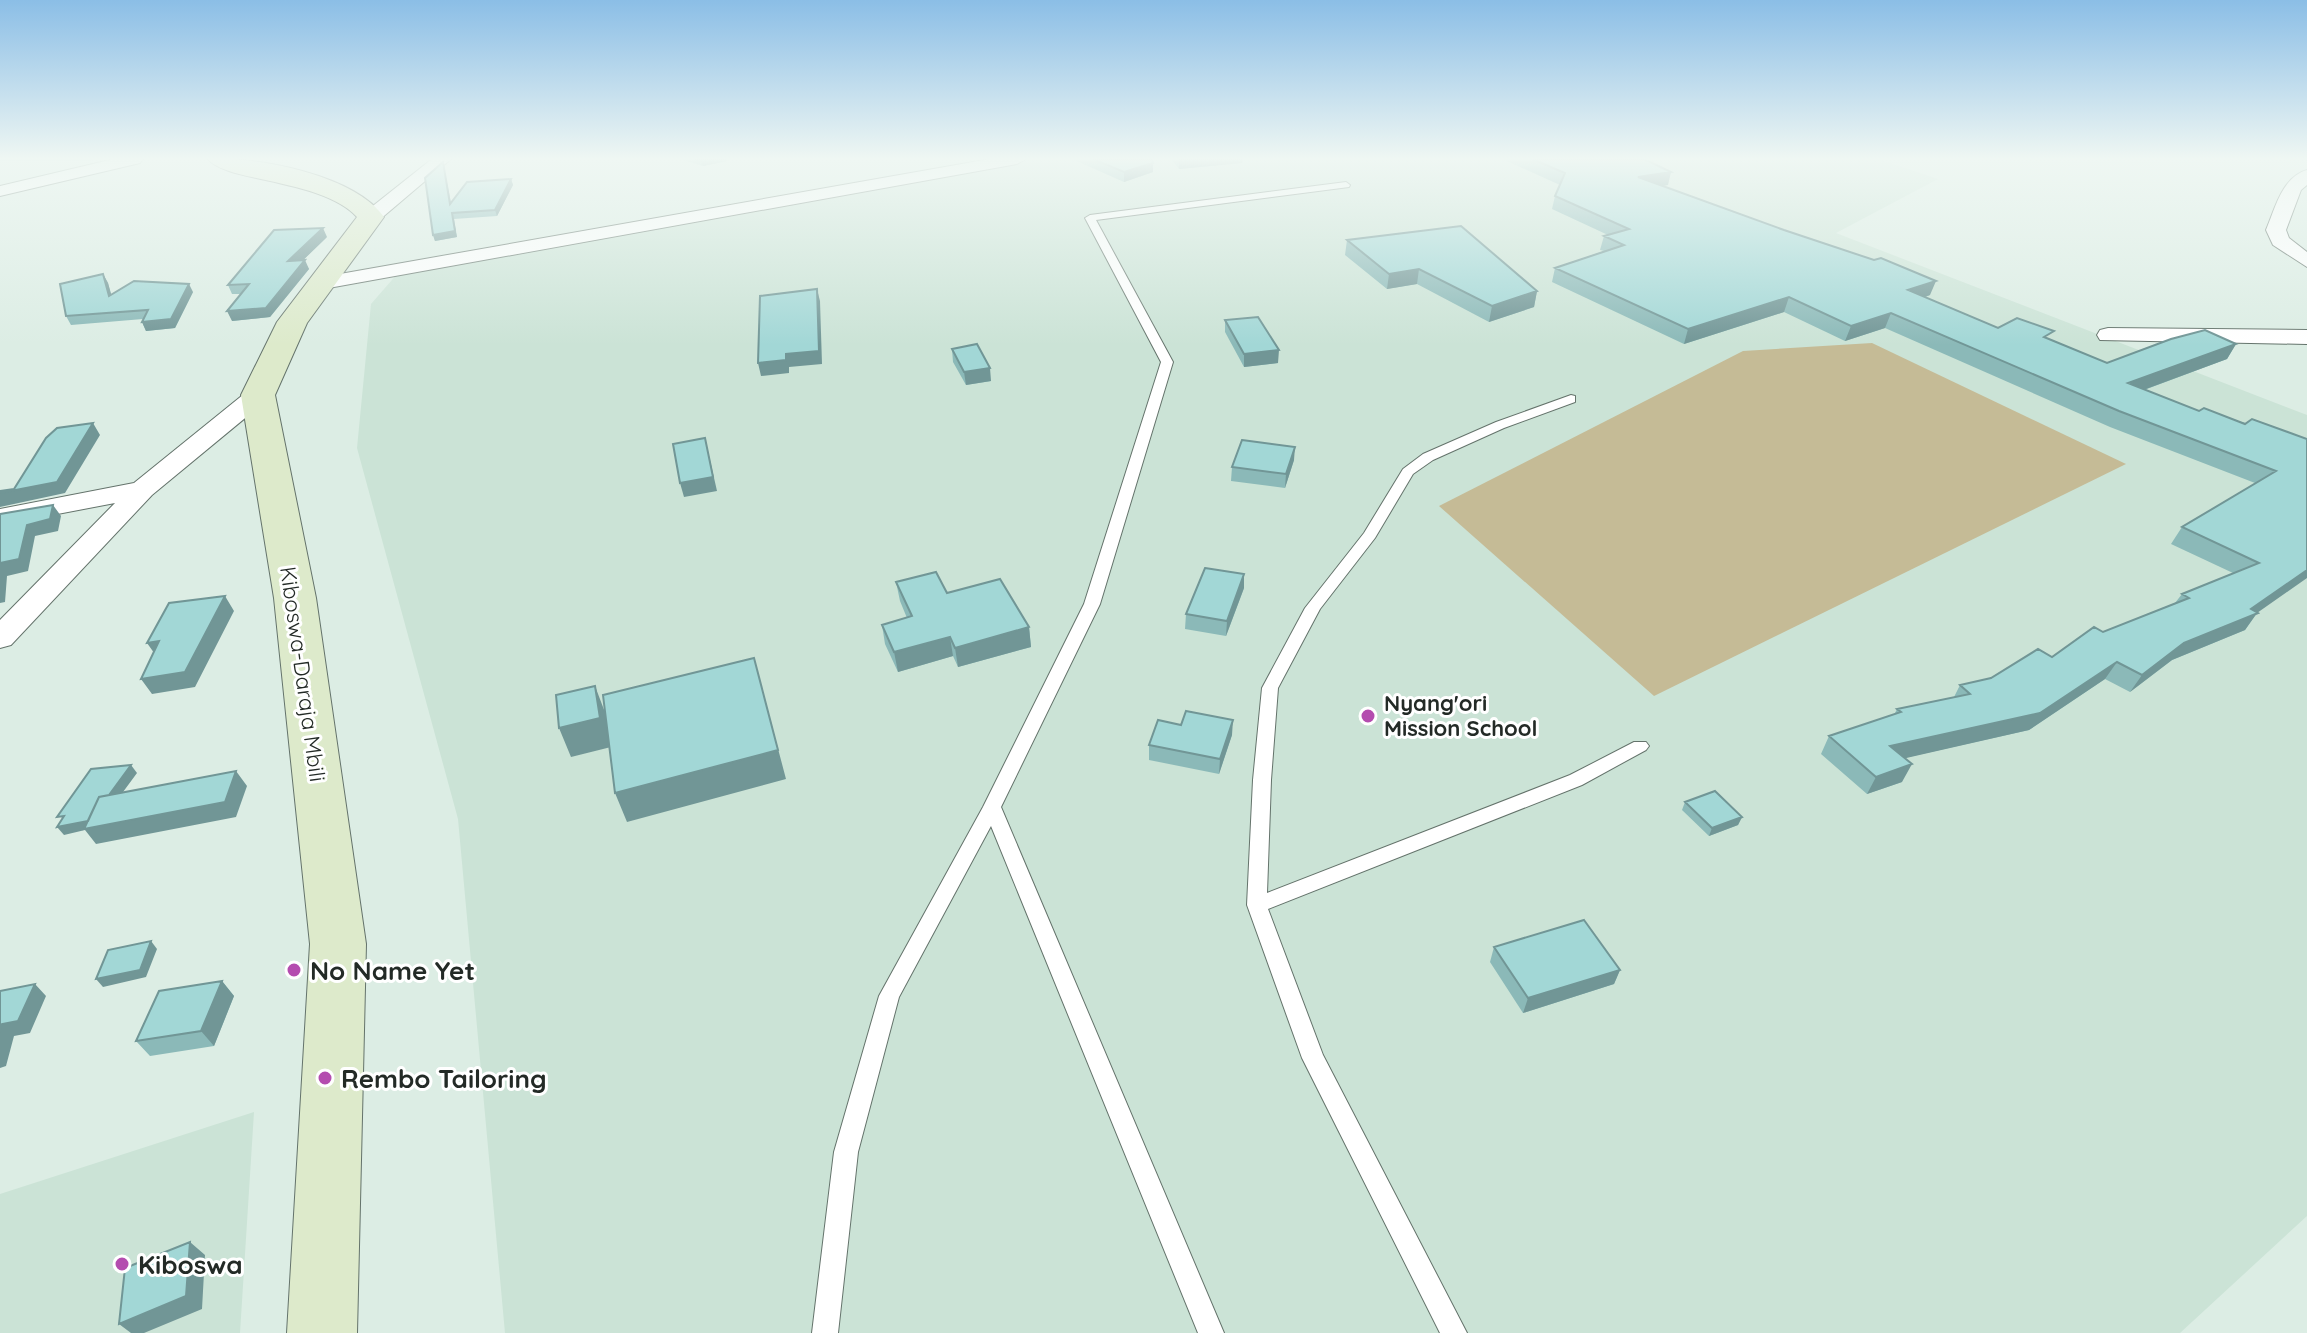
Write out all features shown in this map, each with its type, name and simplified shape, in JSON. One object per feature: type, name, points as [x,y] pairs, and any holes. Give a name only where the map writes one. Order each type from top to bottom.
[{"type":"main road","points":[[258,395],[292,322],[368,221]]},
{"type":"main road","name":"Kiboswa-Daraja Mbili","points":[[258,395],[295,598],[338,944],[322,1333]]},
{"type":"street","points":[[323,283],[669,221]]},
{"type":"street","points":[[2280,221],[2276,230],[2280,241],[2307,261]]},
{"type":"street","points":[[2108,335],[2307,337]]},
{"type":"street","points":[[0,638],[143,489],[258,395]]},
{"type":"street","points":[[0,517],[143,489]]},
{"type":"lane","points":[[825,1333],[846,1152],[889,996],[992,807],[1092,604],[1167,362],[1092,221]]},
{"type":"lane","points":[[1454,1333],[1313,1058],[1257,905],[1262,780],[1270,688],[1313,608],[1370,535],[1408,472],[1443,450],[1571,399]]},
{"type":"lane","points":[[1257,905],[1576,780],[1640,746]]},
{"type":"lane","points":[[992,807],[1211,1333]]},
{"type":"shaded area","name":"Nyang'ori Mission School","points":[[688,221],[1858,221],[1836,233],[2307,415],[2307,1216],[2180,1333],[505,1333],[458,819],[357,448],[371,304],[398,273]]},
{"type":"shaded area","points":[[1872,343],[2126,464],[1654,696],[1439,506],[1743,351]]},
{"type":"shaded area","name":"Kiboswa","points":[[254,1112],[240,1333],[0,1333],[0,1194]]},
{"type":"building","points":[[431,221],[453,221],[455,231],[433,235]]},
{"type":"building","points":[[1612,221],[1760,221],[1874,260],[1881,258],[1936,281],[1908,290],[1998,328],[2017,318],[2054,331],[2044,337],[2107,363],[2205,330],[2236,344],[2128,383],[2199,411],[2204,408],[2245,424],[2252,419],[2307,439],[2307,570],[2251,609],[2258,613],[2184,643],[2142,675],[2117,662],[2040,713],[1890,746],[1912,764],[1876,777],[1829,736],[1901,712],[1897,709],[1970,694],[1960,685],[1991,678],[2038,649],[2052,657],[2094,627],[2103,632],[2189,598],[2182,594],[2259,563],[2182,527],[2276,471],[2119,411],[1891,313],[1851,326],[1789,297],[1688,329],[1555,268],[1624,245],[1604,236],[1629,229]]},
{"type":"building","points":[[1461,226],[1537,291],[1492,306],[1419,269],[1389,274],[1347,240]]},
{"type":"building","points":[[323,228],[288,261],[305,260],[266,308],[227,311],[249,284],[228,285],[274,230]]},
{"type":"building","points":[[103,274],[109,296],[134,281],[189,284],[171,319],[142,322],[148,310],[66,316],[60,284]]},
{"type":"building","points":[[817,289],[819,351],[786,354],[786,360],[758,363],[760,296]]},
{"type":"building","points":[[1258,317],[1279,350],[1244,354],[1225,320]]},
{"type":"building","points":[[977,344],[990,368],[964,372],[952,349]]},
{"type":"building","points":[[93,423],[57,482],[0,493],[14,489],[46,438],[57,428]]},
{"type":"building","points":[[705,438],[713,477],[680,483],[673,444]]},
{"type":"building","points":[[1242,440],[1295,447],[1286,474],[1232,467]]},
{"type":"building","points":[[53,505],[50,519],[27,525],[19,559],[0,563],[0,514]]},
{"type":"building","points":[[1205,568],[1244,574],[1227,621],[1186,614]]},
{"type":"building","points":[[936,572],[947,593],[1000,579],[1029,627],[955,648],[950,637],[894,652],[882,625],[912,616],[896,582]]},
{"type":"building","points":[[225,596],[185,672],[141,679],[159,641],[147,643],[169,603]]},
{"type":"building","points":[[754,658],[778,750],[615,793],[603,695]]},
{"type":"building","points":[[595,686],[600,718],[559,728],[556,695]]},
{"type":"building","points":[[1186,711],[1233,720],[1220,759],[1149,745],[1158,720],[1181,725]]},
{"type":"building","points":[[131,765],[109,795],[99,797],[88,821],[57,827],[64,816],[57,817],[91,769]]},
{"type":"building","points":[[236,771],[225,802],[84,829],[99,797]]},
{"type":"building","points":[[1715,791],[1742,817],[1712,828],[1685,802]]},
{"type":"building","points":[[1584,920],[1620,970],[1528,998],[1494,947]]},
{"type":"building","points":[[151,941],[140,970],[96,979],[108,950]]},
{"type":"building","points":[[222,981],[201,1031],[136,1041],[159,991]]},
{"type":"building","points":[[35,984],[18,1021],[2,1024],[0,1032],[0,991]]},
{"type":"building","points":[[190,1242],[186,1296],[119,1324],[125,1268]]},
{"type":"place","name":"Nyang'ori Mission School","points":[[1368,716]]},
{"type":"place","name":"No Name Yet","points":[[294,970]]},
{"type":"place","name":"Rembo Tailoring","points":[[325,1078]]},
{"type":"place","name":"Kiboswa","points":[[122,1264]]}]
